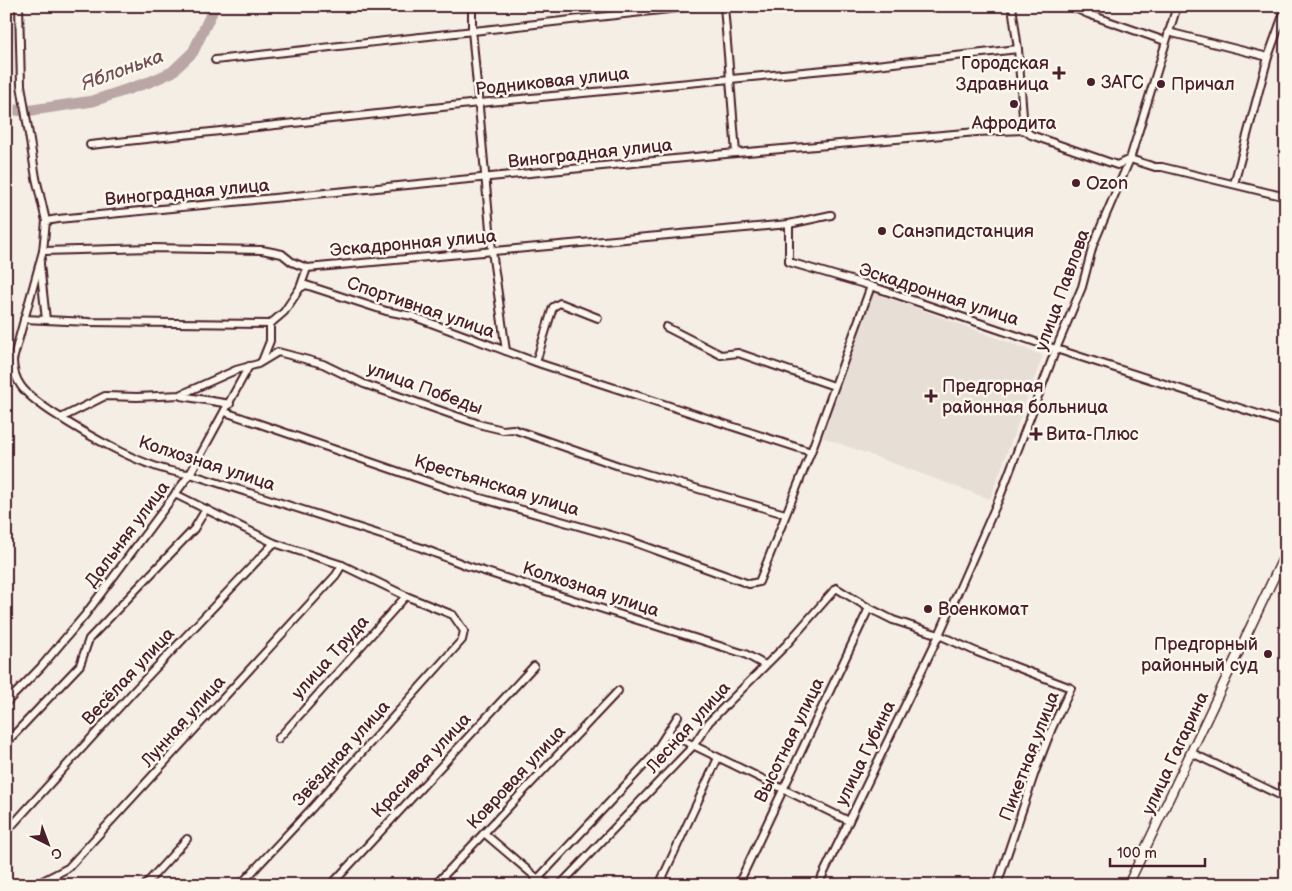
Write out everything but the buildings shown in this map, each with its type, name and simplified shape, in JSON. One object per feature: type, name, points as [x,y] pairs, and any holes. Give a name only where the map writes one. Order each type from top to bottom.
[{"type":"street","name":"Колхозная улица","points":[[19,6],[21,85],[36,178],[46,222],[43,251],[13,360],[13,368],[21,386],[35,400],[61,418],[113,448],[177,473],[190,474],[410,544],[468,566],[745,654],[764,665]]},
{"type":"street","points":[[472,6],[472,30],[487,178],[492,251],[506,351]]},
{"type":"street","points":[[214,60],[696,6]]},
{"type":"street","points":[[724,6],[736,153]]},
{"type":"street","points":[[1012,6],[1018,49],[1024,130]]},
{"type":"street","points":[[1070,6],[1165,41]]},
{"type":"street","name":"улица Павлова","points":[[939,635],[1001,494],[1056,349],[1082,287],[1093,245],[1130,158],[1177,6]]},
{"type":"street","points":[[1234,184],[1268,57],[1286,7]]},
{"type":"street","points":[[1168,32],[1268,57]]},
{"type":"street","name":"Родниковая улица","points":[[90,145],[480,103],[867,66],[1018,49]]},
{"type":"street","name":"Виноградная улица","points":[[46,222],[58,219],[736,153],[977,132],[1024,130],[1031,135],[1117,165],[1130,158]]},
{"type":"street","points":[[1130,158],[1155,167],[1162,167],[1286,196]]},
{"type":"street","name":"Эскадронная улица","points":[[43,251],[152,248],[262,250],[282,254],[292,262],[307,268],[789,224],[831,215]]},
{"type":"street","name":"Эскадронная улица","points":[[789,224],[789,262],[871,286],[1056,349],[1286,423]]},
{"type":"street","points":[[40,261],[46,320]]},
{"type":"street","points":[[24,319],[128,323],[270,324],[284,312],[300,288],[307,268]]},
{"type":"street","name":"Спортивная улица","points":[[300,288],[306,285],[386,311],[412,316],[536,362],[811,452]]},
{"type":"street","points":[[785,514],[811,452],[871,286]]},
{"type":"street","points":[[536,362],[553,307],[560,303],[598,318]]},
{"type":"street","points":[[262,361],[270,341],[270,324]]},
{"type":"street","points":[[666,327],[721,355],[738,354],[834,386]]},
{"type":"street","name":"улица Победы","points":[[61,418],[105,396],[180,395],[236,370],[262,361],[278,352],[323,364],[364,384],[482,425],[503,430],[513,429],[619,466],[785,514]]},
{"type":"street","name":"Дальняя улица","points":[[6,703],[41,667],[85,615],[190,474],[230,404],[249,366]]},
{"type":"street","points":[[180,395],[230,404]]},
{"type":"street","name":"Крестьянская улица","points":[[225,412],[452,490],[628,540],[749,584],[759,582],[785,514]]},
{"type":"street","points":[[175,494],[274,543],[342,565],[406,596]]},
{"type":"street","points":[[6,743],[80,665],[89,639],[194,529],[206,509]]},
{"type":"street","name":"Весёлая улица","points":[[6,832],[132,692],[274,543]]},
{"type":"street","name":"улица Гагарина","points":[[1128,885],[1286,552]]},
{"type":"street","name":"Лунная улица","points":[[35,885],[68,868],[336,575],[342,565]]},
{"type":"street","name":"Лесная улица","points":[[560,885],[693,746],[710,722],[764,665],[786,645],[836,588],[869,608]]},
{"type":"street","name":"Звёздная улица","points":[[241,884],[313,807],[462,640],[464,631],[453,616],[406,596]]},
{"type":"street","name":"улица Труда","points":[[278,739],[406,596]]},
{"type":"street","points":[[869,608],[893,620],[939,635]]},
{"type":"street","name":"Высотная улица","points":[[738,885],[869,608]]},
{"type":"street","name":"улица Губина","points":[[818,885],[939,635]]},
{"type":"street","name":"Пикетная улица","points":[[939,635],[977,652],[1071,688],[1052,728],[1035,772],[997,885]]},
{"type":"street","name":"Красивая улица","points":[[331,885],[534,666]]},
{"type":"street","name":"Ковровая улица","points":[[436,885],[618,691]]},
{"type":"street","name":"Лесная улица","points":[[532,885],[651,758],[678,716]]},
{"type":"street","points":[[668,733],[849,821]]},
{"type":"street","points":[[1192,753],[1286,798]]},
{"type":"street","points":[[659,885],[718,758]]},
{"type":"street","points":[[484,832],[538,879],[550,885]]},
{"type":"street","points":[[145,885],[187,839]]},
{"type":"shaded area","name":"Предгорная районная больница","points":[[873,292],[1043,355],[990,499],[819,436]]},
{"type":"waterway","name":"Яблонька","points":[[6,109],[26,111],[93,101],[152,81],[172,72],[193,52],[215,6]]},
{"type":"place","name":"Городская Здравница","points":[[1059,73]]},
{"type":"place","name":"ЗАГС","points":[[1091,82]]},
{"type":"place","name":"Причал","points":[[1161,84]]},
{"type":"place","name":"Афродита","points":[[1014,104]]},
{"type":"place","name":"Ozon","points":[[1076,183]]},
{"type":"place","name":"Санэпидстанция","points":[[882,231]]},
{"type":"place","name":"Предгорная районная больница","points":[[931,396]]},
{"type":"place","name":"Вита-Плюс","points":[[1036,434]]},
{"type":"place","name":"Военкомат","points":[[928,609]]},
{"type":"place","name":"Предгорный районный суд","points":[[1268,654]]}]
